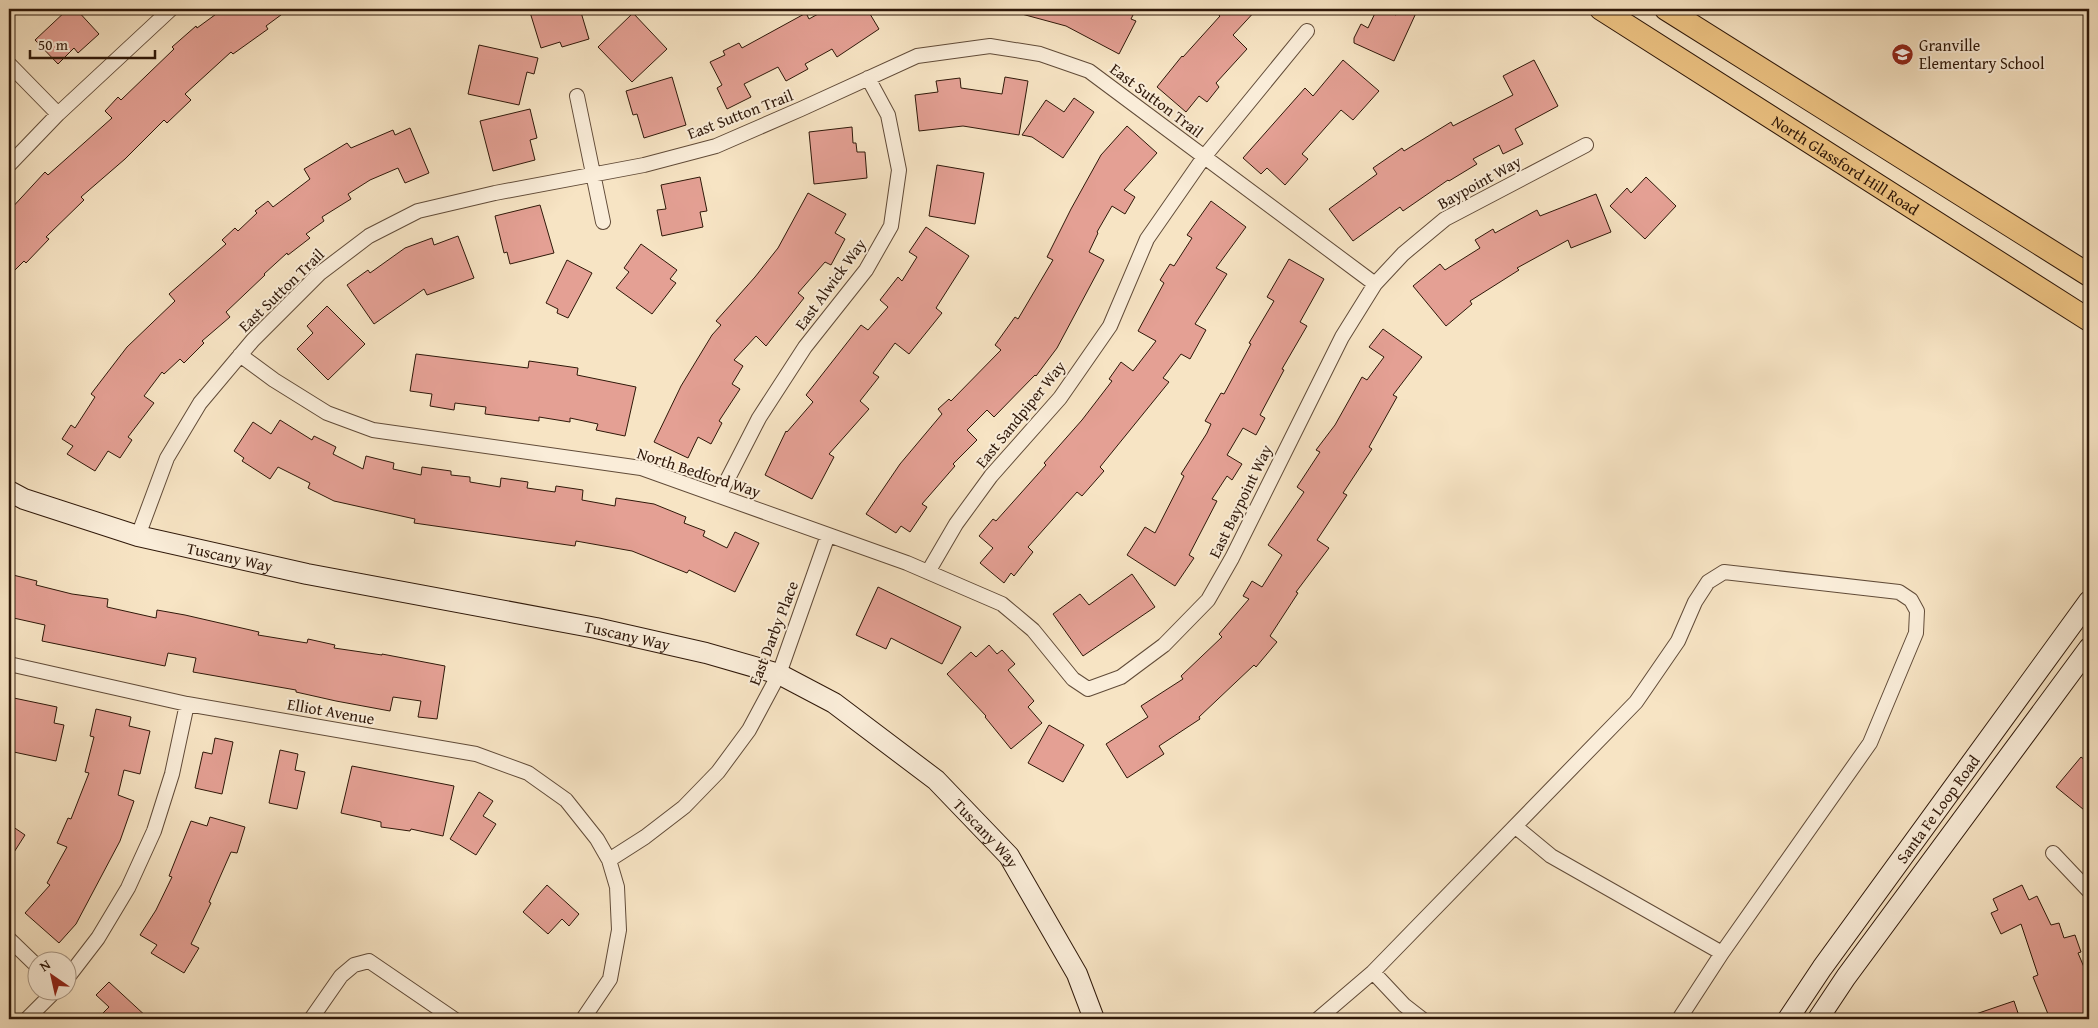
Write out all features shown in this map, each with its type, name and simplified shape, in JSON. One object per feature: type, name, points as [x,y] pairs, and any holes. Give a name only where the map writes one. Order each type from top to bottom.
[{"type":"main road","name":"North Glassford Hill Road","points":[[1602,9],[2089,320]]},
{"type":"main road","points":[[1666,9],[2089,275]]},
{"type":"street","points":[[9,165],[58,114],[171,9]]},
{"type":"street","name":"East Sandpiper Way","points":[[928,572],[956,524],[992,476],[1060,398],[1110,326],[1146,239],[1204,157],[1307,32]]},
{"type":"street","name":"East Sutton Trail","points":[[138,536],[167,458],[200,404],[240,355],[318,274],[369,236],[418,211],[495,193],[644,165],[716,146],[917,56],[990,46],[1040,54],[1089,71],[1375,284]]},
{"type":"street","points":[[9,64],[58,114]]},
{"type":"street","name":"East Alwick Way","points":[[719,496],[758,418],[805,347],[866,270],[891,226],[899,170],[888,115],[868,78]]},
{"type":"street","points":[[577,96],[603,222]]},
{"type":"street","name":"Baypoint Way","points":[[1375,284],[1403,254],[1445,219],[1586,145]]},
{"type":"street","name":"East Baypoint Way","points":[[1088,690],[1121,677],[1164,645],[1208,600],[1232,558],[1342,337],[1375,284]]},
{"type":"street","name":"North Bedford Way","points":[[240,355],[274,380],[328,414],[373,430],[641,468],[928,572],[1002,604],[1033,630],[1072,679],[1088,690]]},
{"type":"street","name":"Tuscany Way","points":[[9,491],[24,499],[138,536],[307,574],[596,628],[706,653],[779,674],[834,703],[936,780],[1009,856],[1077,974],[1094,1019]]},
{"type":"street","name":"East Darby Place","points":[[609,860],[684,807],[718,772],[749,730],[779,674],[828,535]]},
{"type":"street","points":[[1318,1019],[1373,972],[1636,702],[1678,641],[1695,602],[1708,582],[1724,572],[1899,592],[1911,600],[1917,611],[1916,632],[1870,743],[1722,953],[1679,1019]]},
{"type":"street","name":"Santa Fe Loop Road","points":[[1788,1019],[1822,968],[2089,601]]},
{"type":"street","name":"Santa Fe Loop Road","points":[[1818,1019],[1846,977],[2089,648]]},
{"type":"street","name":"Elliot Avenue","points":[[9,664],[187,704],[476,754],[528,773],[566,800],[598,839],[609,860],[617,887],[619,930],[610,979],[583,1019]]},
{"type":"street","points":[[78,964],[98,938],[128,888],[154,831],[172,774],[187,704]]},
{"type":"street","points":[[1516,827],[1551,856],[1722,953]]},
{"type":"street","points":[[2053,853],[2089,891]]},
{"type":"street","points":[[9,939],[28,957]]},
{"type":"street","points":[[311,1019],[341,976],[354,965],[369,961],[454,1019]]},
{"type":"street","points":[[1373,972],[1404,1006],[1422,1019]]},
{"type":"street","points":[[27,1019],[46,1000]]},
{"type":"building","points":[[68,9],[76,9],[99,34],[78,53],[74,48],[58,64],[35,40]]},
{"type":"building","points":[[223,9],[289,9],[266,26],[268,29],[233,54],[231,52],[185,94],[191,100],[167,123],[164,120],[125,159],[81,197],[84,200],[46,237],[49,239],[26,263],[24,261],[9,276],[9,211],[45,172],[48,175],[112,118],[105,111],[118,97],[121,100],[174,49],[172,47],[196,26],[197,28]]},
{"type":"building","points":[[529,9],[580,9],[589,39],[562,47],[560,42],[541,48]]},
{"type":"building","points":[[827,9],[867,9],[879,29],[837,57],[832,49],[805,64],[808,69],[786,81],[778,67],[744,84],[751,97],[727,109],[717,88],[722,85],[710,62],[725,55],[723,51],[739,43],[742,48],[806,13],[809,19]]},
{"type":"building","points":[[1018,9],[1136,9],[1131,19],[1136,21],[1119,54],[1066,26],[1018,13]]},
{"type":"building","points":[[1212,9],[1257,9],[1233,35],[1247,49],[1216,83],[1219,87],[1207,102],[1199,96],[1186,112],[1157,87],[1182,56],[1220,16]]},
{"type":"building","points":[[1377,9],[1382,9],[1396,15],[1399,9],[1408,9],[1416,13],[1394,61],[1354,43],[1354,38],[1361,24],[1368,28]]},
{"type":"building","points":[[633,13],[667,49],[632,82],[598,47]]},
{"type":"building","points":[[479,45],[538,58],[534,74],[527,72],[519,105],[468,94]]},
{"type":"building","points":[[1343,60],[1379,91],[1353,120],[1341,110],[1302,154],[1308,159],[1285,185],[1267,168],[1261,174],[1243,158],[1305,88],[1313,96]]},
{"type":"building","points":[[1534,60],[1558,106],[1515,129],[1523,144],[1503,154],[1499,145],[1473,159],[1477,164],[1448,180],[1403,211],[1400,207],[1353,241],[1329,209],[1377,174],[1373,168],[1402,148],[1404,151],[1451,122],[1453,126],[1513,95],[1503,76]]},
{"type":"building","points":[[672,77],[686,125],[644,138],[637,114],[633,115],[626,91]]},
{"type":"building","points":[[1005,77],[1028,81],[1019,135],[963,126],[919,131],[915,95],[938,92],[936,81],[960,78],[961,88],[1002,94]]},
{"type":"building","points":[[1074,98],[1094,112],[1063,158],[1032,137],[1022,135],[1046,100],[1064,112]]},
{"type":"building","points":[[530,109],[537,138],[530,140],[535,160],[493,171],[480,121]]},
{"type":"building","points":[[1127,126],[1157,153],[1124,190],[1135,197],[1125,214],[1112,206],[1097,232],[1089,252],[1104,260],[1057,348],[1036,376],[994,417],[987,410],[967,430],[977,440],[953,464],[955,466],[922,504],[927,507],[910,532],[901,526],[896,533],[866,514],[900,464],[942,414],[938,409],[949,399],[951,401],[1001,350],[995,345],[1015,317],[1018,319],[1053,260],[1047,257],[1101,155]]},
{"type":"building","points":[[852,127],[853,143],[856,143],[857,152],[865,152],[867,178],[814,184],[809,132]]},
{"type":"building","points":[[410,128],[429,173],[405,183],[398,168],[370,180],[348,194],[351,199],[322,217],[324,221],[306,234],[310,238],[288,255],[287,253],[264,274],[226,312],[230,317],[202,341],[204,343],[184,363],[180,359],[164,374],[162,372],[144,396],[154,403],[128,437],[132,440],[120,458],[108,451],[95,471],[67,454],[73,446],[62,439],[71,425],[75,428],[95,397],[91,394],[127,347],[175,301],[169,294],[226,244],[222,240],[235,228],[238,231],[257,213],[255,211],[268,201],[273,207],[310,179],[304,169],[347,143],[351,148],[393,130],[395,135]]},
{"type":"building","points":[[937,165],[984,173],[975,224],[929,216]]},
{"type":"building","points":[[700,177],[707,211],[700,212],[703,227],[662,236],[657,210],[666,209],[661,185]]},
{"type":"building","points":[[1646,177],[1676,206],[1645,239],[1610,206],[1627,188],[1631,193]]},
{"type":"building","points":[[808,193],[846,214],[835,233],[845,239],[831,265],[825,262],[798,293],[804,298],[766,346],[756,336],[734,360],[743,366],[732,384],[740,389],[719,421],[722,423],[711,444],[698,437],[688,458],[654,442],[681,386],[712,335],[721,325],[716,321],[778,248]]},
{"type":"building","points":[[1596,194],[1611,232],[1571,248],[1568,240],[1517,268],[1519,270],[1470,301],[1472,304],[1446,326],[1413,286],[1440,264],[1445,270],[1480,248],[1475,240],[1493,229],[1495,233],[1537,210],[1540,216]]},
{"type":"building","points":[[1211,201],[1246,227],[1216,268],[1227,274],[1195,324],[1206,330],[1190,359],[1181,354],[1163,378],[1169,382],[1100,467],[1104,471],[1082,496],[1077,492],[1028,547],[1033,552],[1014,576],[1011,573],[1004,583],[980,563],[993,548],[979,536],[993,519],[996,521],[1046,465],[1044,463],[1082,420],[1112,381],[1109,379],[1121,362],[1133,371],[1156,341],[1138,331],[1164,283],[1160,280],[1170,264],[1174,266],[1192,238],[1187,235]]},
{"type":"building","points":[[540,205],[554,253],[510,264],[507,252],[504,253],[495,216]]},
{"type":"building","points":[[926,227],[969,256],[936,308],[942,313],[909,354],[895,343],[873,373],[879,377],[860,401],[869,409],[829,454],[834,457],[812,499],[765,475],[786,431],[813,402],[806,395],[861,325],[868,330],[888,307],[880,300],[898,277],[902,281],[917,257],[909,252]]},
{"type":"building","points":[[458,236],[474,278],[427,295],[424,289],[374,324],[347,285],[368,270],[370,273],[405,248],[432,238],[434,245]]},
{"type":"building","points":[[641,244],[677,270],[670,279],[676,283],[652,314],[616,288],[629,272],[624,268]]},
{"type":"building","points":[[1289,259],[1324,279],[1300,322],[1307,326],[1282,369],[1284,370],[1260,415],[1265,418],[1256,435],[1243,428],[1227,455],[1242,464],[1232,480],[1227,476],[1212,499],[1217,501],[1189,555],[1194,558],[1175,586],[1127,555],[1145,527],[1155,533],[1184,476],[1181,474],[1207,433],[1211,424],[1205,421],[1221,393],[1224,394],[1251,344],[1249,343],[1274,301],[1267,297]]},
{"type":"building","points":[[567,260],[592,273],[568,318],[557,313],[558,309],[546,303]]},
{"type":"building","points":[[327,306],[365,344],[328,380],[297,349],[313,333],[307,326]]},
{"type":"building","points":[[1383,329],[1422,357],[1393,395],[1397,397],[1369,447],[1372,449],[1343,493],[1347,495],[1317,540],[1329,548],[1296,592],[1298,593],[1270,636],[1277,642],[1256,667],[1254,665],[1199,717],[1200,719],[1159,746],[1164,754],[1127,778],[1106,744],[1148,717],[1141,706],[1183,679],[1181,676],[1222,637],[1219,634],[1249,599],[1243,596],[1252,581],[1262,587],[1282,555],[1268,545],[1304,492],[1297,487],[1320,452],[1316,450],[1335,425],[1362,377],[1367,380],[1384,357],[1369,347]]},
{"type":"building","points":[[416,354],[528,368],[529,361],[578,368],[577,375],[636,387],[625,436],[596,430],[598,424],[570,418],[570,422],[539,417],[539,421],[485,414],[486,407],[455,403],[454,410],[430,406],[432,394],[410,391]]},
{"type":"building","points":[[280,420],[312,440],[314,436],[336,447],[333,454],[363,469],[366,456],[394,463],[393,469],[421,475],[422,467],[451,471],[451,475],[470,477],[470,482],[500,487],[501,478],[528,482],[527,488],[555,492],[556,486],[583,490],[582,500],[615,506],[616,498],[654,504],[686,517],[684,523],[705,531],[703,536],[727,548],[735,532],[759,543],[735,592],[689,570],[687,573],[632,551],[576,541],[575,546],[414,523],[415,519],[334,501],[308,488],[310,483],[278,467],[270,479],[242,461],[244,458],[234,451],[253,422],[271,434]]},
{"type":"building","points":[[9,574],[37,581],[36,585],[72,594],[108,599],[107,607],[156,618],[157,610],[259,632],[258,635],[307,643],[308,639],[335,645],[334,648],[382,654],[445,666],[437,719],[418,717],[421,701],[393,697],[390,711],[336,701],[296,692],[296,690],[193,672],[196,658],[168,653],[165,666],[42,641],[45,625],[9,617]]},
{"type":"building","points":[[1132,574],[1155,607],[1083,656],[1053,614],[1080,594],[1089,605]]},
{"type":"building","points":[[878,587],[961,627],[942,664],[891,638],[886,649],[856,635]]},
{"type":"building","points":[[989,645],[997,654],[1002,650],[1015,664],[1008,670],[1034,701],[1028,707],[1042,723],[1011,749],[986,716],[947,674],[971,652],[976,657]]},
{"type":"building","points":[[9,697],[57,707],[54,723],[64,725],[56,761],[9,751]]},
{"type":"building","points":[[96,709],[131,717],[129,726],[150,731],[140,774],[124,770],[118,795],[134,801],[120,841],[76,924],[59,943],[25,913],[50,885],[47,883],[67,847],[57,843],[68,818],[71,819],[89,773],[85,772],[94,737],[90,736]]},
{"type":"building","points":[[1049,725],[1084,745],[1063,782],[1028,763]]},
{"type":"building","points":[[215,738],[233,742],[222,794],[195,788],[203,752],[212,754]]},
{"type":"building","points":[[280,750],[298,754],[295,770],[305,772],[297,809],[269,803]]},
{"type":"building","points":[[2081,757],[2089,763],[2089,814],[2056,787]]},
{"type":"building","points":[[352,766],[454,786],[443,836],[411,829],[410,831],[381,827],[381,822],[341,813]]},
{"type":"building","points":[[479,792],[493,801],[483,816],[496,824],[476,855],[450,839]]},
{"type":"building","points":[[210,817],[245,827],[237,853],[231,852],[209,902],[211,903],[191,944],[199,948],[184,973],[151,953],[157,945],[140,935],[156,910],[172,877],[169,876],[191,821],[207,826]]},
{"type":"building","points":[[9,824],[25,835],[9,860]]},
{"type":"building","points":[[547,885],[579,914],[569,926],[562,919],[548,934],[523,912]]},
{"type":"building","points":[[2022,885],[2029,900],[2037,896],[2051,925],[2059,923],[2064,938],[2075,935],[2081,952],[2078,953],[2089,979],[2089,1019],[2050,1019],[2033,977],[2038,975],[2021,924],[2001,934],[1991,913],[1998,910],[1993,899]]},
{"type":"building","points":[[109,982],[149,1019],[110,1019],[103,1013],[109,1007],[96,995]]},
{"type":"building","points":[[2014,1001],[2020,1019],[1967,1019],[1967,1017]]},
{"type":"place","name":"Granville Elementary School","points":[[1903,54]]}]
